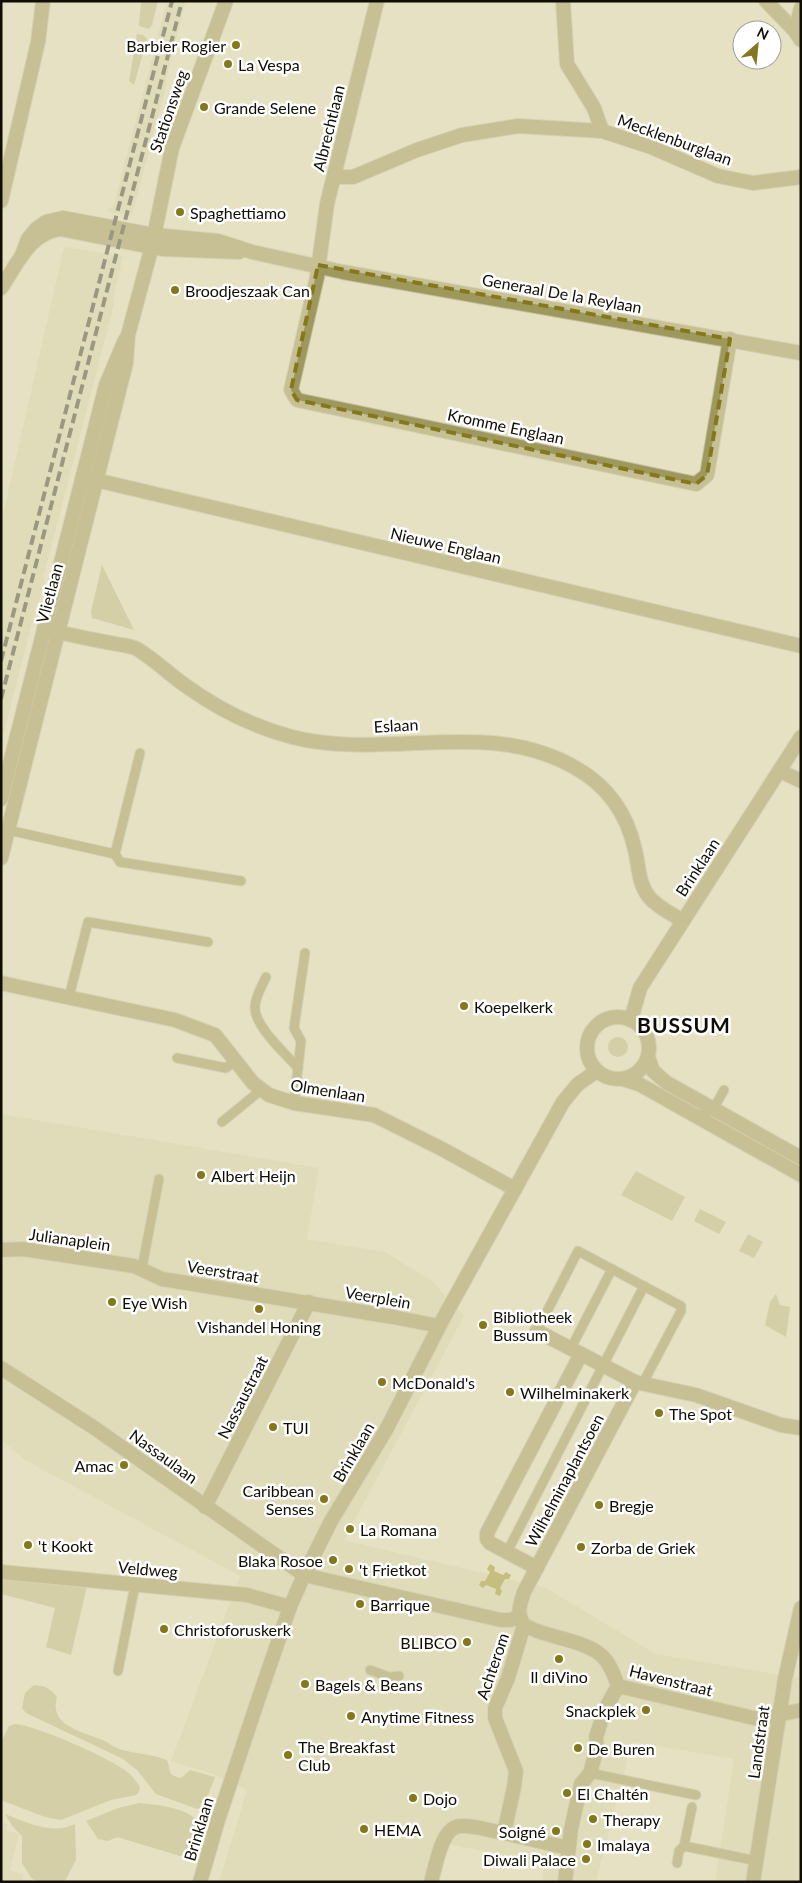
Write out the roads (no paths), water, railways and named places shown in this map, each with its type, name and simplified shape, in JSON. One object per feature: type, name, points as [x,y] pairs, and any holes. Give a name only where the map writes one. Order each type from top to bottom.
[{"type":"street","points":[[1,201],[38,42],[43,1]]},
{"type":"street","name":"Stationsweg","points":[[153,240],[175,135],[226,1]]},
{"type":"street","name":"Albrechtlaan","points":[[318,265],[334,177],[377,1]]},
{"type":"street","points":[[563,1],[568,64],[594,108],[602,130]]},
{"type":"street","points":[[766,1],[798,36]]},
{"type":"street","points":[[798,36],[801,8]]},
{"type":"street","name":"Mecklenburglaan","points":[[334,177],[353,177],[417,150],[462,135],[518,126],[602,130],[651,147],[718,176],[753,183],[801,177]]},
{"type":"street","points":[[2,284],[22,255],[28,239],[36,228],[46,222],[153,240]]},
{"type":"street","name":"Generaal De la Reylaan","points":[[153,240],[218,252],[252,252],[343,272],[729,345],[801,353]]},
{"type":"street","name":"Vlietlaan","points":[[1,858],[83,477],[106,385],[128,335],[153,240]]},
{"type":"street","name":"Kromme Englaan","points":[[318,265],[291,390],[297,400],[696,484],[707,475],[729,345]]},
{"type":"street","name":"Vlietlaan","points":[[1,799],[50,631],[97,481],[126,363],[128,335]]},
{"type":"street","name":"Nieuwe Englaan","points":[[83,477],[801,646]]},
{"type":"street","name":"Eslaan","points":[[50,631],[136,648],[187,687],[236,717],[293,737],[352,745],[442,740],[480,741],[519,747],[548,755],[573,766],[602,786],[623,815],[635,848],[641,883],[650,898],[683,921]]},
{"type":"street","name":"Brinklaan","points":[[630,1020],[640,988],[801,737]]},
{"type":"street","points":[[780,771],[801,781]]},
{"type":"street","name":"Olmenlaan","points":[[1,982],[175,1020],[215,1035],[253,1083],[261,1090],[278,1099],[374,1115],[516,1189]]},
{"type":"street","points":[[801,1158],[667,1083],[653,1071],[648,1058],[648,1039],[644,1031],[630,1020],[611,1018],[594,1028],[587,1046],[588,1055],[597,1071],[605,1076],[639,1084],[801,1175]]},
{"type":"street","points":[[623,1079],[634,1075],[642,1068],[648,1058]]},
{"type":"street","name":"Brinklaan","points":[[200,1882],[218,1820],[290,1607],[304,1575],[331,1521],[386,1430],[439,1326],[563,1102],[578,1084],[597,1071]]},
{"type":"street","name":"Julianaplein","points":[[1,1250],[23,1249],[138,1267]]},
{"type":"street","name":"Veerstraat","points":[[138,1267],[162,1278],[309,1302]]},
{"type":"street","name":"Veerplein","points":[[309,1302],[439,1326]]},
{"type":"street","name":"Nassaustraat","points":[[205,1507],[309,1302]]},
{"type":"street","name":"Wilhelminaplantsoen","points":[[521,1621],[519,1607],[524,1592],[639,1382],[537,1331]]},
{"type":"street","name":"Wilhelminaplantsoen","points":[[537,1568],[490,1543],[487,1539],[487,1533],[576,1351]]},
{"type":"street","name":"Nassaulaan","points":[[1,1368],[93,1426],[205,1507],[304,1575]]},
{"type":"street","points":[[639,1382],[696,1395],[781,1425],[801,1428]]},
{"type":"street","name":"Veldweg","points":[[1,1572],[247,1595],[290,1607]]},
{"type":"street","name":"Havenstraat","points":[[304,1575],[501,1620],[521,1621],[533,1630],[586,1647],[600,1655],[610,1666],[618,1686],[758,1719],[801,1710]]},
{"type":"street","name":"Landstraat","points":[[753,1882],[780,1714],[801,1608]]},
{"type":"street","name":"Achterom","points":[[504,1833],[516,1771],[495,1718],[495,1708],[508,1678],[521,1621]]},
{"type":"street","points":[[565,1882],[568,1848],[581,1784],[590,1773],[597,1748],[596,1737],[605,1710],[618,1686]]},
{"type":"street","points":[[431,1882],[446,1834],[452,1828],[460,1826],[504,1833],[568,1848]]},
{"type":"lane","points":[[115,854],[140,753]]},
{"type":"lane","points":[[8,830],[115,854],[120,862],[241,880]]},
{"type":"lane","points":[[69,997],[88,922],[208,942]]},
{"type":"lane","points":[[294,1103],[301,1041],[294,1028],[305,952]]},
{"type":"lane","points":[[266,977],[256,1000],[256,1016],[261,1026],[298,1068]]},
{"type":"lane","points":[[177,1058],[226,1068],[236,1060]]},
{"type":"lane","points":[[222,1122],[261,1090]]},
{"type":"lane","points":[[688,1112],[701,1115],[713,1110],[724,1090]]},
{"type":"lane","points":[[138,1267],[159,1179]]},
{"type":"lane","name":"Wilhelminaplantsoen","points":[[537,1331],[578,1252],[681,1306],[681,1311],[639,1382]]},
{"type":"lane","points":[[576,1351],[612,1269]]},
{"type":"lane","points":[[507,1552],[644,1286]]},
{"type":"lane","points":[[118,1672],[134,1585]]},
{"type":"lane","points":[[370,1670],[389,1677],[399,1676]]},
{"type":"lane","points":[[590,1773],[696,1795]]},
{"type":"lane","points":[[676,1863],[679,1851],[684,1846],[692,1807]]},
{"type":"lane","points":[[684,1846],[757,1861]]},
{"type":"railway","points":[[1,661],[172,1]]},
{"type":"railway","points":[[1,699],[182,1]]},
{"type":"place","name":"Barbier Rogier","points":[[236,45]]},
{"type":"place","name":"La Vespa","points":[[228,64]]},
{"type":"place","name":"Grande Selene","points":[[204,107]]},
{"type":"place","name":"Spaghettiamo","points":[[180,212]]},
{"type":"place","name":"Broodjeszaak Can","points":[[175,290]]},
{"type":"place","name":"Koepelkerk","points":[[464,1006]]},
{"type":"place","name":"Albert Heijn","points":[[201,1175]]},
{"type":"place","name":"Eye Wish","points":[[112,1302]]},
{"type":"place","name":"Vishandel Honing","points":[[259,1309]]},
{"type":"place","name":"Bibliotheek Bussum","points":[[483,1325]]},
{"type":"place","name":"McDonald's","points":[[382,1382]]},
{"type":"place","name":"Wilhelminakerk","points":[[510,1392]]},
{"type":"place","name":"The Spot","points":[[659,1413]]},
{"type":"place","name":"TUI","points":[[273,1427]]},
{"type":"place","name":"Amac","points":[[124,1465]]},
{"type":"place","name":"Caribbean Senses","points":[[324,1499]]},
{"type":"place","name":"Bregje","points":[[599,1505]]},
{"type":"place","name":"La Romana","points":[[350,1529]]},
{"type":"place","name":"'t Kookt","points":[[28,1545]]},
{"type":"place","name":"Zorba de Griek","points":[[581,1547]]},
{"type":"place","name":"Blaka Rosoe","points":[[333,1560]]},
{"type":"place","name":"'t Frietkot","points":[[349,1569]]},
{"type":"place","name":"Barrique","points":[[360,1604]]},
{"type":"place","name":"Christoforuskerk","points":[[164,1629]]},
{"type":"place","name":"BLIBCO","points":[[467,1642]]},
{"type":"place","name":"Il diVino","points":[[559,1659]]},
{"type":"place","name":"Bagels & Beans","points":[[305,1684]]},
{"type":"place","name":"Snackplek","points":[[646,1710]]},
{"type":"place","name":"Anytime Fitness","points":[[351,1716]]},
{"type":"place","name":"De Buren","points":[[578,1748]]},
{"type":"place","name":"The Breakfast Club","points":[[288,1755]]},
{"type":"place","name":"El Chaltén","points":[[567,1793]]},
{"type":"place","name":"Dojo","points":[[413,1798]]},
{"type":"place","name":"Therapy","points":[[593,1819]]},
{"type":"place","name":"HEMA","points":[[364,1829]]},
{"type":"place","name":"Soigné","points":[[556,1831]]},
{"type":"place","name":"Imalaya","points":[[587,1844]]},
{"type":"place","name":"Diwali Palace","points":[[586,1859]]},
{"type":"district","name":"BUSSUM","points":[[684,1024]]}]
